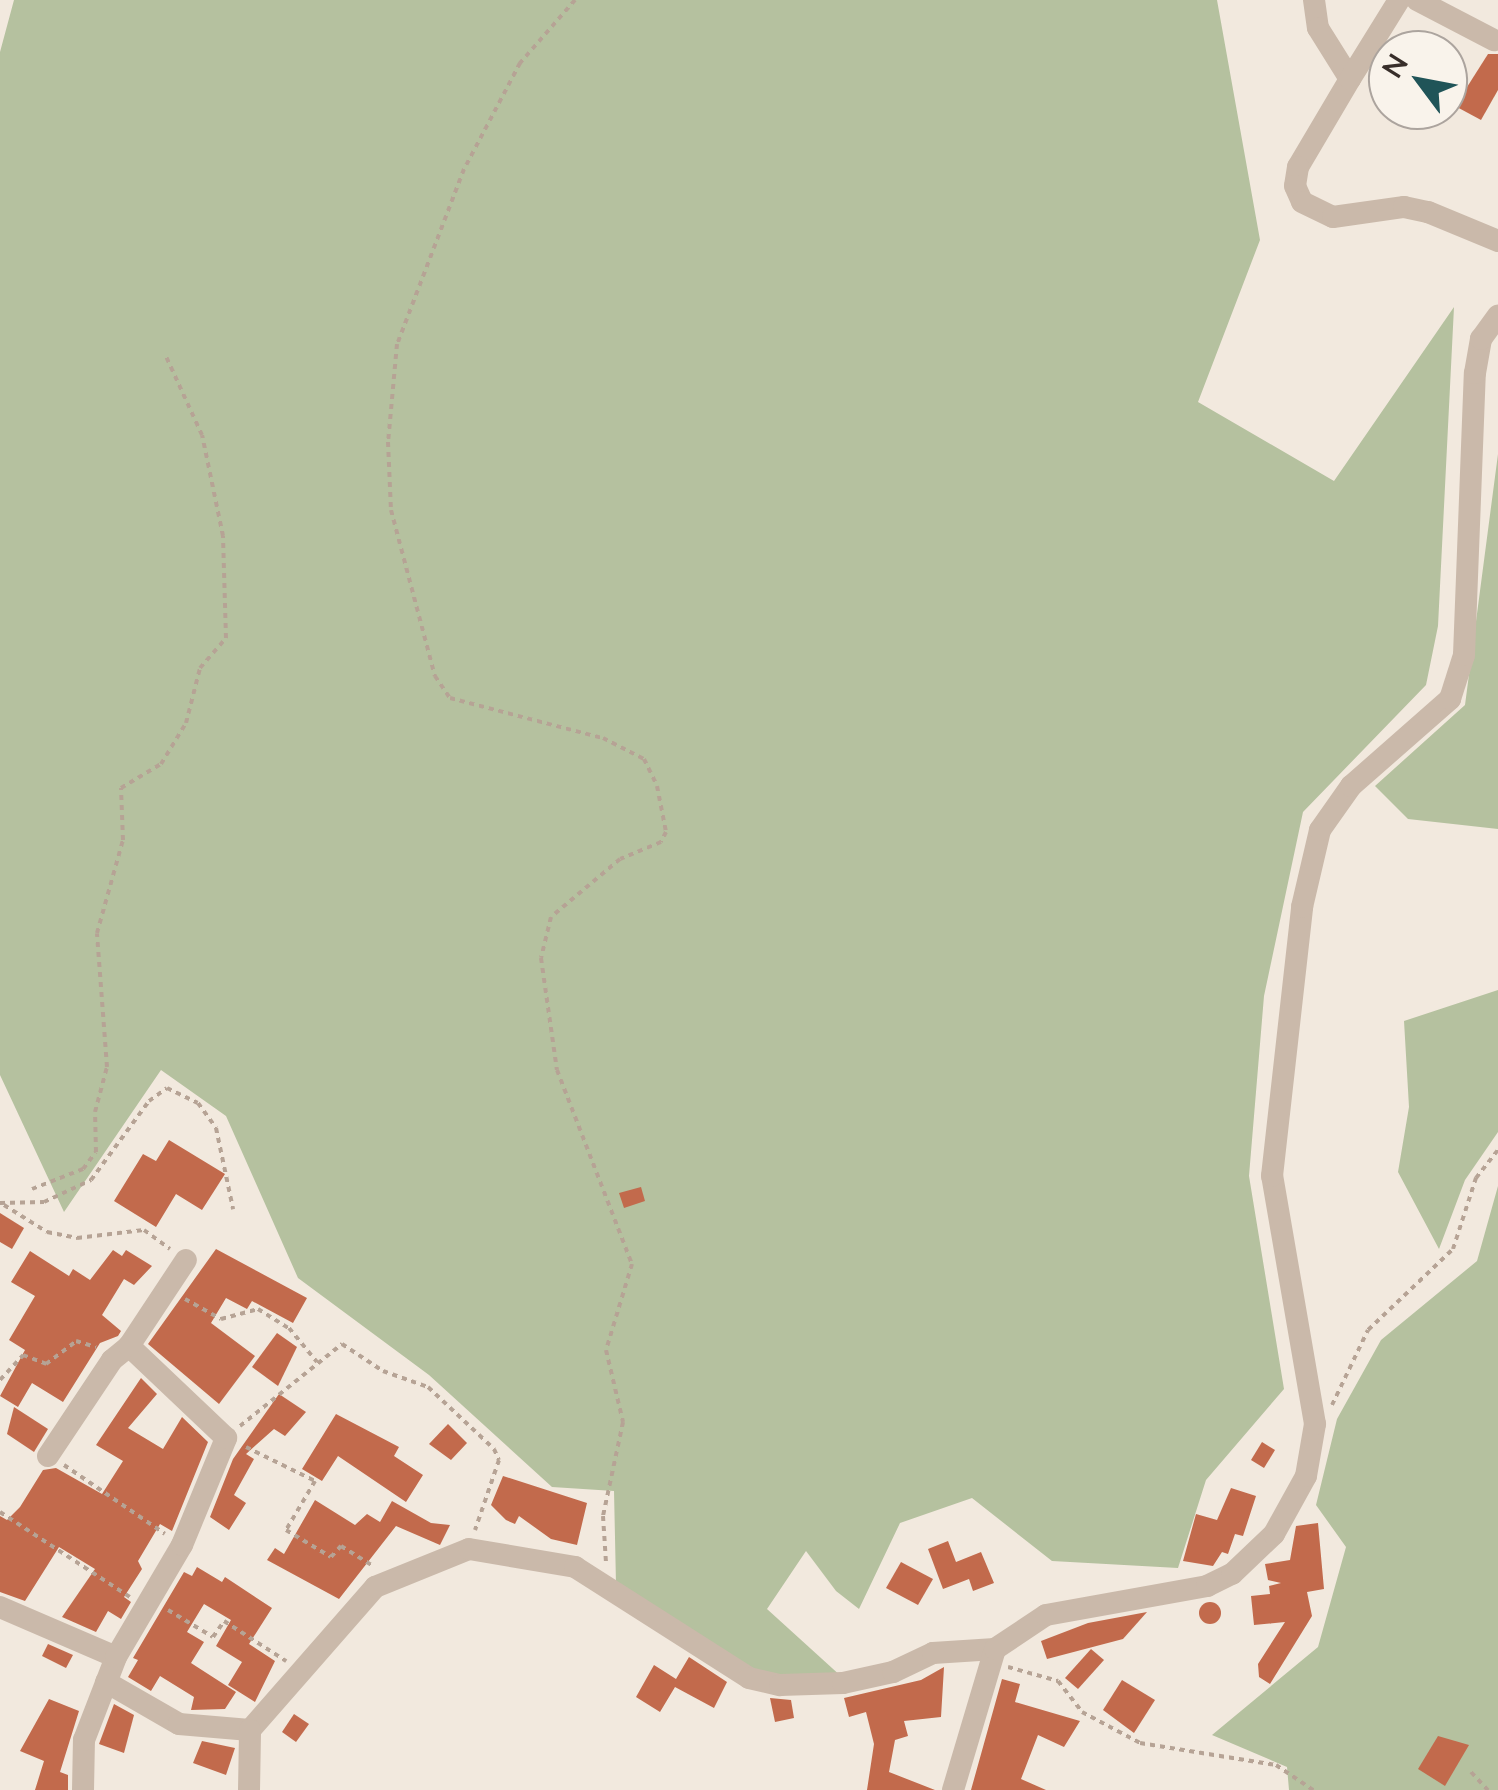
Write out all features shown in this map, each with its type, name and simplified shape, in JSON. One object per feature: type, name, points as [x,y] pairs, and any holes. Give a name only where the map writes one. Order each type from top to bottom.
[{"type":"street","points":[[1399,0],[1298,167],[1295,186],[1302,202],[1333,217],[1404,207],[1428,212],[1498,242]]},
{"type":"street","points":[[1418,0],[1494,40]]},
{"type":"street","points":[[1316,4],[1350,79]]},
{"type":"street","points":[[953,1790],[991,1656],[1046,1616],[1206,1586],[1232,1574],[1290,1508],[1315,1449],[1315,1424],[1272,1176],[1302,907],[1320,830],[1350,786],[1450,698],[1464,654],[1474,373],[1482,339],[1498,316]]},
{"type":"street","points":[[48,1456],[186,1260]]},
{"type":"street","points":[[83,1790],[84,1740],[116,1656],[182,1544],[226,1438],[121,1353]]},
{"type":"street","points":[[248,1790],[250,1730],[389,1576],[469,1549],[575,1568],[750,1678],[780,1685],[843,1683],[893,1672],[933,1653],[991,1656]]},
{"type":"street","points":[[0,1607],[116,1656]]},
{"type":"street","points":[[106,1682],[179,1724],[250,1730]]},
{"type":"path","points":[[575,0],[520,62],[464,170],[397,344],[388,442],[391,510],[435,676],[450,698],[603,738],[644,758],[657,786],[666,832],[661,842],[620,859],[551,918],[541,958],[557,1070],[632,1264],[606,1350],[623,1422],[603,1516],[608,1586]]},
{"type":"path","points":[[32,1189],[83,1169],[96,1152],[95,1112],[107,1067],[97,934],[123,840],[121,788],[161,764],[186,723],[200,668],[226,638],[223,536],[202,436],[165,354]]},
{"type":"path","points":[[1,1203],[44,1202],[91,1180],[149,1101],[167,1088],[198,1103],[216,1128],[233,1209]]},
{"type":"path","points":[[1315,1424],[1326,1416],[1368,1330],[1452,1249],[1476,1178],[1498,1150]]},
{"type":"path","points":[[1,1203],[47,1232],[77,1238],[144,1230],[186,1260]]},
{"type":"path","points":[[167,1289],[221,1319],[258,1309],[289,1328],[318,1362]]},
{"type":"path","points":[[0,1380],[13,1360],[23,1356],[46,1364],[76,1341],[86,1339],[121,1353]]},
{"type":"path","points":[[389,1576],[341,1546],[331,1558],[286,1530],[315,1481],[226,1438],[342,1344],[383,1371],[428,1387],[494,1449],[497,1472],[469,1549]]},
{"type":"path","points":[[48,1456],[182,1544]]},
{"type":"path","points":[[0,1512],[149,1604],[213,1637],[224,1621],[305,1673]]},
{"type":"path","points":[[991,1656],[1058,1681],[1082,1712],[1140,1743],[1276,1765],[1313,1790]]},
{"type":"path","points":[[1471,1772],[1488,1790]]},
{"type":"green space","points":[[14,0],[1217,0],[1260,240],[1198,402],[1334,481],[1454,307],[1438,626],[1426,685],[1303,812],[1264,996],[1249,1176],[1284,1389],[1206,1480],[1178,1568],[1052,1561],[972,1498],[900,1523],[859,1609],[836,1591],[806,1551],[767,1609],[843,1678],[781,1678],[747,1670],[616,1584],[614,1491],[552,1487],[429,1375],[298,1278],[226,1116],[161,1070],[64,1212],[0,1075],[0,52]]},
{"type":"green space","points":[[1498,454],[1498,829],[1408,819],[1375,786],[1465,705]]},
{"type":"green space","points":[[1498,990],[1498,1132],[1465,1180],[1439,1249],[1398,1172],[1409,1107],[1404,1021]]},
{"type":"green space","points":[[1498,1186],[1498,1790],[1289,1790],[1287,1767],[1212,1735],[1318,1647],[1346,1547],[1316,1505],[1337,1419],[1381,1340],[1477,1261]]},
{"type":"building","points":[[1488,54],[1498,54],[1498,90],[1481,120],[1468,113],[1468,86]]},
{"type":"building","points":[[169,1140],[225,1174],[202,1210],[176,1194],[156,1227],[114,1201],[143,1154],[156,1161]]},
{"type":"building","points":[[641,1187],[645,1201],[624,1208],[619,1193]]},
{"type":"building","points":[[0,1213],[24,1228],[12,1249],[0,1242]]},
{"type":"building","points":[[216,1249],[307,1298],[293,1323],[252,1301],[247,1309],[226,1298],[211,1323],[255,1356],[219,1404],[148,1344]]},
{"type":"building","points":[[113,1250],[122,1256],[126,1250],[152,1266],[134,1285],[124,1279],[102,1315],[121,1331],[118,1336],[100,1343],[63,1402],[32,1383],[18,1407],[0,1396],[25,1350],[9,1340],[35,1296],[11,1282],[30,1251],[69,1276],[73,1269],[90,1280]]},
{"type":"building","points":[[277,1333],[297,1347],[278,1386],[252,1367]]},
{"type":"building","points":[[141,1378],[157,1394],[128,1428],[163,1449],[182,1417],[208,1442],[172,1531],[160,1524],[138,1561],[142,1569],[124,1597],[131,1602],[121,1619],[108,1611],[96,1632],[62,1617],[95,1569],[59,1547],[25,1601],[0,1592],[0,1516],[7,1520],[20,1507],[43,1470],[56,1468],[102,1494],[123,1461],[96,1445]]},
{"type":"building","points":[[279,1394],[306,1412],[285,1436],[274,1429],[246,1454],[254,1459],[234,1495],[246,1503],[229,1530],[210,1517],[233,1459]]},
{"type":"building","points":[[14,1407],[48,1429],[34,1452],[7,1434]]},
{"type":"building","points":[[336,1414],[399,1447],[394,1456],[423,1475],[406,1502],[338,1456],[322,1481],[302,1469]]},
{"type":"building","points":[[448,1424],[467,1443],[451,1460],[429,1444]]},
{"type":"building","points":[[1262,1442],[1275,1450],[1264,1468],[1251,1460]]},
{"type":"building","points":[[503,1476],[587,1503],[577,1545],[551,1539],[519,1516],[515,1524],[506,1520],[491,1505]]},
{"type":"building","points":[[1231,1488],[1256,1496],[1243,1536],[1235,1534],[1228,1554],[1222,1552],[1213,1566],[1183,1561],[1196,1514],[1217,1520]]},
{"type":"building","points":[[315,1500],[355,1525],[367,1514],[380,1522],[392,1501],[431,1523],[450,1525],[440,1545],[396,1526],[339,1599],[267,1560],[275,1548],[284,1554]]},
{"type":"building","points":[[1318,1523],[1324,1589],[1307,1592],[1312,1616],[1270,1684],[1259,1677],[1258,1664],[1285,1622],[1254,1625],[1251,1596],[1270,1594],[1269,1586],[1281,1583],[1268,1580],[1265,1564],[1290,1560],[1296,1526]]},
{"type":"building","points":[[948,1541],[956,1562],[981,1552],[994,1583],[973,1591],[969,1579],[943,1589],[928,1549]]},
{"type":"building","points":[[901,1562],[933,1579],[918,1605],[886,1588]]},
{"type":"building","points":[[197,1567],[222,1582],[225,1577],[272,1608],[249,1644],[275,1661],[255,1702],[228,1685],[242,1662],[216,1646],[231,1620],[204,1604],[187,1632],[204,1642],[191,1663],[236,1692],[225,1709],[191,1710],[194,1697],[160,1676],[151,1691],[128,1677],[138,1660],[133,1658],[184,1572],[192,1576]]},
{"type":"building","points":[[1210,1602],[1218,1605],[1218,1621],[1210,1624],[1202,1621],[1199,1613],[1202,1605]]},
{"type":"building","points":[[1147,1612],[1123,1639],[1047,1659],[1041,1641],[1088,1623]]},
{"type":"building","points":[[48,1644],[73,1655],[66,1668],[42,1656]]},
{"type":"building","points":[[1091,1649],[1104,1660],[1078,1689],[1065,1678]]},
{"type":"building","points":[[689,1657],[727,1682],[714,1708],[675,1687],[660,1712],[636,1697],[654,1665],[676,1679]]},
{"type":"building","points":[[944,1667],[941,1717],[904,1721],[908,1736],[895,1740],[889,1772],[935,1790],[867,1790],[874,1744],[866,1712],[849,1717],[844,1698],[921,1680]]},
{"type":"building","points":[[1002,1679],[1020,1684],[1015,1702],[1080,1721],[1064,1747],[1038,1735],[1021,1779],[1046,1790],[971,1790]]},
{"type":"building","points":[[1122,1680],[1155,1700],[1134,1733],[1103,1710]]},
{"type":"building","points":[[770,1698],[791,1700],[794,1718],[775,1722]]},
{"type":"building","points":[[49,1699],[79,1711],[60,1772],[68,1775],[68,1790],[35,1790],[44,1761],[20,1751]]},
{"type":"building","points":[[114,1704],[134,1715],[124,1753],[99,1744]]},
{"type":"building","points":[[294,1714],[309,1724],[296,1742],[282,1732]]},
{"type":"building","points":[[1438,1736],[1469,1745],[1445,1786],[1418,1769]]},
{"type":"building","points":[[202,1741],[235,1748],[226,1775],[193,1763]]}]
